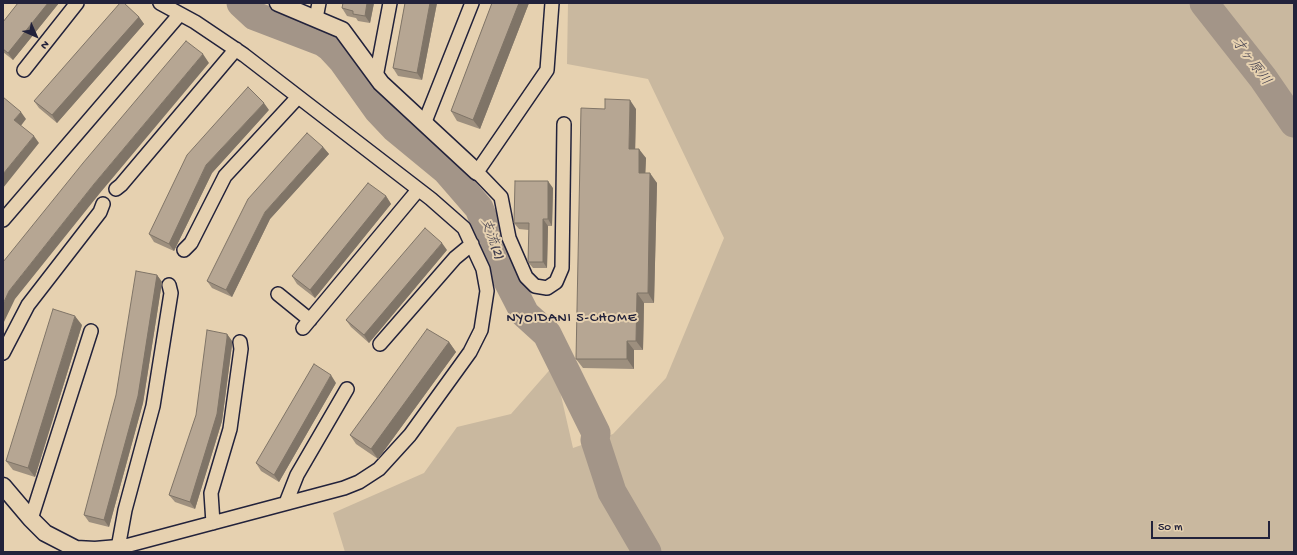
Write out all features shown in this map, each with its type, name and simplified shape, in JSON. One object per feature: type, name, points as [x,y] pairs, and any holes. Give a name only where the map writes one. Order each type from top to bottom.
[{"type":"street","points":[[24,70],[77,3]]},
{"type":"street","points":[[3,486],[31,519],[46,533],[76,548],[118,550],[352,485],[379,470],[410,435],[466,357],[481,330],[487,291],[483,269],[464,228],[418,190],[236,49],[195,22],[160,3]]},
{"type":"street","points":[[278,3],[317,11],[342,30],[376,77],[501,197],[509,238],[526,277],[535,286],[547,288],[556,282],[562,268],[564,124]]},
{"type":"street","points":[[376,77],[390,3]]},
{"type":"street","points":[[424,124],[472,3]]},
{"type":"street","points":[[476,172],[547,70],[552,3]]},
{"type":"street","points":[[3,220],[180,14]]},
{"type":"street","points":[[116,189],[236,49]]},
{"type":"street","points":[[184,250],[190,242],[225,176],[298,97]]},
{"type":"street","points":[[278,294],[306,324],[418,190]]},
{"type":"street","points":[[3,353],[28,305],[100,212],[103,204]]},
{"type":"street","points":[[380,344],[455,258],[472,244]]},
{"type":"street","points":[[118,550],[125,510],[153,406],[171,293],[169,285]]},
{"type":"street","points":[[31,519],[91,332]]},
{"type":"street","points":[[213,523],[211,493],[230,429],[241,349],[240,342]]},
{"type":"street","points":[[286,503],[297,475],[347,389]]},
{"type":"shaded area","points":[[568,3],[1294,3],[1294,552],[345,552],[333,513],[424,473],[457,427],[511,414],[554,365],[573,448],[613,434],[666,378],[724,238],[648,79],[567,64]]},
{"type":"building","points":[[18,3],[48,3],[8,53],[3,49],[3,22]]},
{"type":"building","points":[[120,3],[124,3],[139,17],[52,115],[34,101]]},
{"type":"building","points":[[343,3],[367,3],[365,16],[353,14],[353,11],[342,8]]},
{"type":"building","points":[[405,3],[430,3],[417,73],[393,68]]},
{"type":"building","points":[[492,3],[519,3],[473,120],[451,111]]},
{"type":"building","points":[[186,41],[203,54],[94,184],[9,291],[3,304],[3,262],[83,163]]},
{"type":"building","points":[[248,87],[264,103],[206,165],[169,244],[149,234],[187,155]]},
{"type":"building","points":[[3,97],[21,112],[14,120],[34,136],[3,174]]},
{"type":"building","points":[[605,99],[630,100],[629,149],[639,149],[639,173],[650,173],[648,293],[637,293],[636,341],[627,341],[627,359],[576,359],[581,108],[605,109]]},
{"type":"building","points":[[307,133],[323,147],[265,212],[226,290],[207,281],[248,199]]},
{"type":"building","points":[[515,181],[548,181],[548,219],[543,219],[543,262],[528,262],[529,223],[514,223]]},
{"type":"building","points":[[368,183],[386,196],[310,290],[292,276]]},
{"type":"building","points":[[425,228],[442,243],[364,335],[346,320]]},
{"type":"building","points":[[136,271],[157,275],[138,396],[104,520],[84,515],[116,395]]},
{"type":"building","points":[[53,309],[75,316],[28,468],[6,461]]},
{"type":"building","points":[[427,329],[449,342],[371,449],[350,435]]},
{"type":"building","points":[[207,330],[227,334],[227,338],[217,414],[190,502],[169,495],[196,415]]},
{"type":"building","points":[[314,364],[331,375],[274,475],[256,463]]},
{"type":"waterway","name":"支流(2)","points":[[241,3],[255,16],[323,42],[330,47],[343,61],[378,110],[395,128],[446,170],[479,208],[507,279],[525,314],[547,334],[596,433],[595,440],[612,492],[647,552]]},
{"type":"waterway","name":"才ヶ原川","points":[[1204,3],[1263,78],[1294,123]]},
{"type":"district","name":"NYOIDANI 5-CHOME","points":[[572,319]]}]
